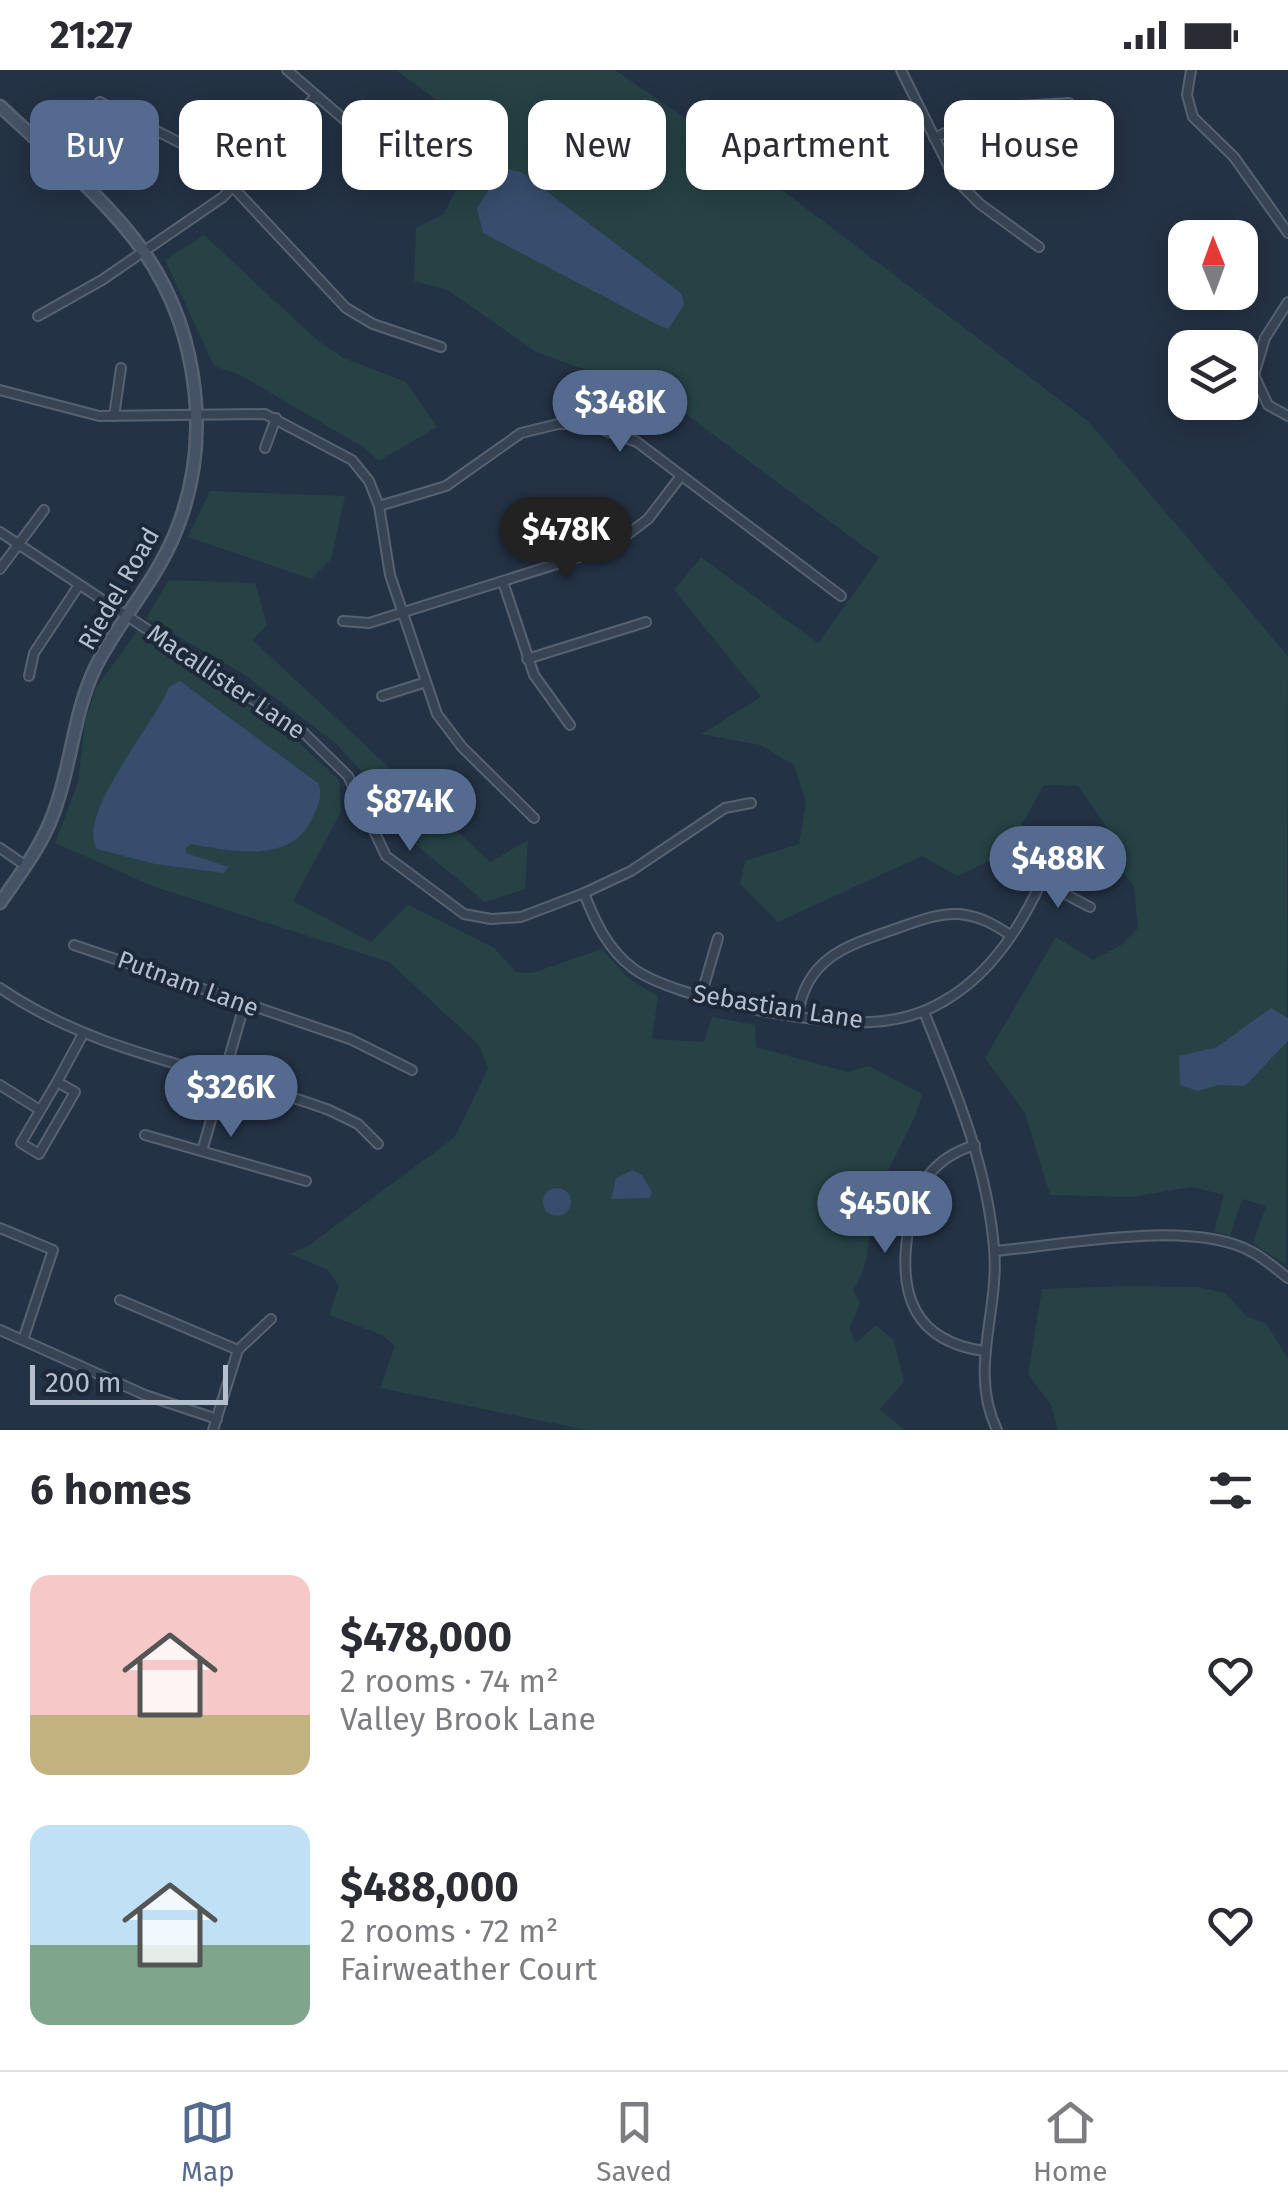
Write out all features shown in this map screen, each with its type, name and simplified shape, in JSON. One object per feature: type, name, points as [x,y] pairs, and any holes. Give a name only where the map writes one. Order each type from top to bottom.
[{"type":"street","points":[[286,70],[342,118]]},
{"type":"street","points":[[901,70],[964,190],[1039,246]]},
{"type":"street","points":[[1192,70],[1187,94],[1193,117],[1234,157],[1288,233]]},
{"type":"street","points":[[312,100],[316,96]]},
{"type":"street","name":"Riedel Road","points":[[0,106],[108,209],[143,251],[167,292],[186,343],[196,414],[194,462],[180,519],[165,556],[89,684],[55,811],[26,866],[0,904]]},
{"type":"street","points":[[934,138],[944,134]]},
{"type":"street","points":[[38,316],[143,251],[229,190]]},
{"type":"street","points":[[239,190],[346,308],[373,324],[441,347]]},
{"type":"street","points":[[1288,302],[1265,338],[1254,375],[1268,405],[1288,416]]},
{"type":"street","points":[[114,416],[120,368]]},
{"type":"street","points":[[0,390],[86,414],[256,413],[276,418],[352,460],[369,482],[379,506],[386,562],[423,683],[452,735],[534,818]]},
{"type":"street","points":[[266,448],[276,418]]},
{"type":"street","points":[[379,506],[434,492],[510,438],[558,424],[605,427],[637,442],[840,596]]},
{"type":"street","points":[[343,621],[360,624],[401,614],[599,552],[624,539],[648,519],[681,476]]},
{"type":"street","points":[[0,569],[44,510]]},
{"type":"street","name":"Macallister Lane","points":[[0,532],[256,697],[332,756],[355,788],[379,849],[394,865],[453,908],[478,918],[505,919],[584,893],[631,871],[725,808],[750,803]]},
{"type":"street","points":[[503,582],[527,659],[546,697],[570,725]]},
{"type":"street","points":[[28,676],[34,652],[79,586]]},
{"type":"street","points":[[527,659],[646,622]]},
{"type":"street","points":[[382,696],[423,683]]},
{"type":"street","points":[[0,848],[26,866]]},
{"type":"street","name":"Sebastian Lane","points":[[584,893],[599,929],[625,962],[662,985],[701,996],[860,1023],[924,1012],[974,980],[1010,935],[1056,850]]},
{"type":"street","points":[[1042,882],[1090,906]]},
{"type":"street","points":[[798,1014],[806,984],[817,966],[846,946],[950,914],[984,920],[1010,935]]},
{"type":"street","points":[[701,996],[718,938]]},
{"type":"street","name":"Putnam Lane","points":[[74,944],[244,1006],[350,1038],[412,1070]]},
{"type":"street","points":[[0,988],[82,1034],[328,1110],[358,1124],[378,1144]]},
{"type":"street","points":[[202,1151],[244,1006]]},
{"type":"street","points":[[924,1012],[975,1145],[995,1251],[995,1292],[982,1386],[997,1430]]},
{"type":"street","points":[[57,1082],[75,1092],[39,1154],[21,1144],[82,1034]]},
{"type":"street","points":[[0,1086],[40,1110]]},
{"type":"street","points":[[145,1135],[306,1181]]},
{"type":"street","points":[[975,1145],[942,1160],[922,1181],[912,1204],[903,1271],[910,1302],[926,1324],[954,1344],[984,1351]]},
{"type":"street","points":[[0,1228],[53,1250],[24,1340]]},
{"type":"street","points":[[995,1251],[1171,1235],[1206,1236],[1249,1250],[1288,1278]]},
{"type":"street","points":[[120,1300],[238,1350]]},
{"type":"street","points":[[213,1430],[238,1350],[271,1319]]},
{"type":"street","points":[[0,1330],[145,1396],[216,1419]]},
{"type":"green space","points":[[396,70],[615,70],[659,100],[528,100],[528,190],[666,190],[666,105],[686,119],[686,190],[782,190],[1088,421],[1288,656],[1286,1265],[1253,1243],[1266,1206],[1242,1199],[1230,1236],[1214,1231],[1224,1195],[1192,1187],[1132,1197],[1050,1195],[1025,1113],[985,1058],[1056,937],[1093,960],[1121,945],[1138,928],[1134,886],[1121,870],[1106,869],[1106,826],[1078,786],[1044,785],[1006,853],[957,876],[922,856],[778,922],[740,884],[745,861],[799,844],[806,802],[794,765],[760,745],[701,734],[761,697],[674,590],[701,557],[818,643],[879,558],[664,398],[536,352],[448,290],[414,281],[416,228],[444,214],[456,190],[508,190],[508,100],[437,100]]},
{"type":"green space","points":[[204,235],[318,341],[344,358],[406,382],[437,427],[379,461],[363,447],[240,375],[214,366],[165,260]]},
{"type":"green space","points":[[210,491],[345,496],[331,559],[311,579],[188,537]]},
{"type":"green space","points":[[169,580],[255,583],[267,625],[253,640],[490,862],[528,840],[525,889],[485,902],[397,829],[358,767],[334,742],[243,674],[146,618]]},
{"type":"green space","points":[[138,630],[298,741],[339,780],[341,812],[293,901],[371,942],[408,905],[494,948],[516,972],[532,973],[602,949],[629,979],[658,996],[652,1039],[704,1042],[712,1017],[755,1025],[756,1047],[848,1072],[869,1066],[922,1094],[879,1193],[866,1261],[853,1290],[860,1303],[849,1329],[856,1343],[876,1325],[894,1341],[904,1382],[880,1409],[904,1430],[587,1430],[380,1388],[395,1346],[382,1335],[329,1315],[339,1286],[328,1270],[290,1254],[308,1246],[455,1137],[488,1068],[479,1045],[389,962],[155,887],[55,843],[78,782],[85,722],[96,688]]},
{"type":"green space","points":[[1198,1287],[1225,1293],[1246,1316],[1266,1324],[1288,1358],[1288,1430],[1058,1430],[1051,1405],[1028,1374],[1042,1289]]},
{"type":"water","points":[[508,169],[521,172],[528,177],[528,190],[545,190],[682,294],[684,305],[668,329],[658,325],[483,233],[477,208],[488,190],[508,190]]},
{"type":"water","points":[[180,681],[319,784],[320,798],[311,821],[288,844],[257,851],[191,844],[186,848],[186,853],[229,867],[223,873],[155,864],[97,849],[93,834],[97,814],[120,768],[169,687]]},
{"type":"water","points":[[1271,1008],[1288,1018],[1288,1041],[1245,1086],[1218,1085],[1198,1091],[1180,1085],[1179,1056],[1217,1047]]},
{"type":"water","points":[[633,1170],[642,1175],[652,1192],[650,1198],[611,1199],[616,1178]]},
{"type":"water","points":[[557,1188],[567,1192],[571,1202],[567,1212],[557,1216],[547,1212],[543,1202],[547,1192]]}]
